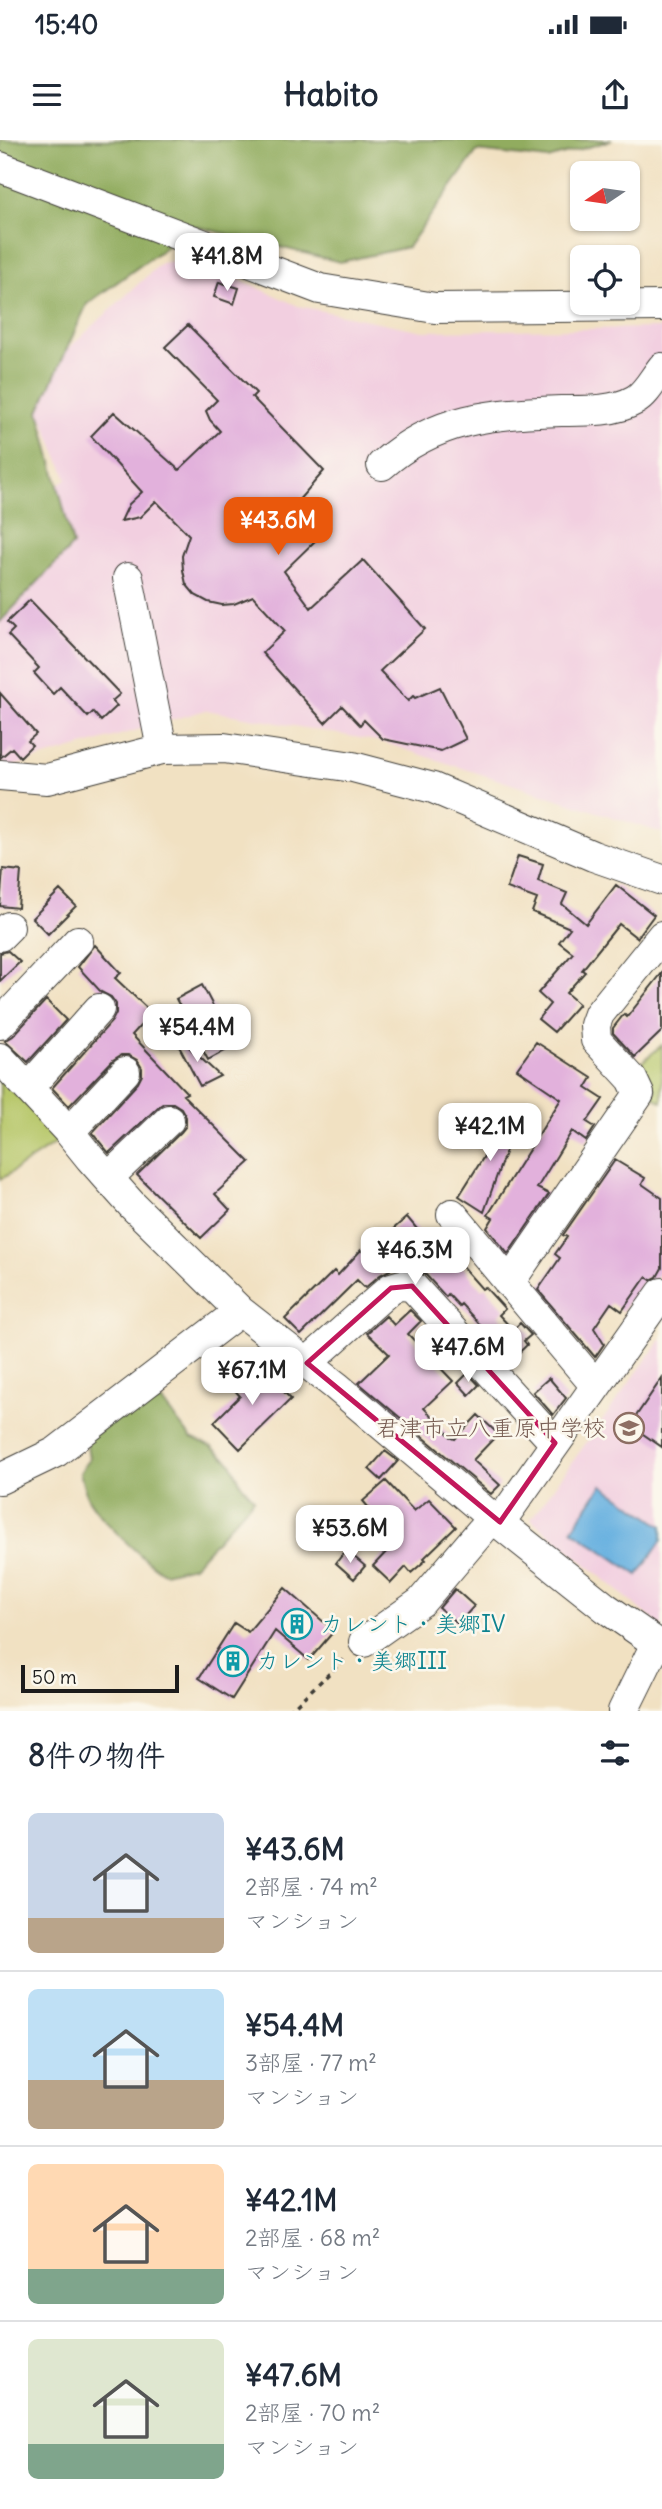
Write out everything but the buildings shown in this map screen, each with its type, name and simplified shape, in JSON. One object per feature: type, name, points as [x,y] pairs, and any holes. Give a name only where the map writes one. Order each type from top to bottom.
[{"type":"street","points":[[0,166],[320,289],[435,308],[662,306]]},
{"type":"street","points":[[382,465],[414,441],[461,421],[512,413],[616,408],[636,400],[662,368]]},
{"type":"street","points":[[128,578],[162,749]]},
{"type":"street","points":[[0,775],[47,779],[162,749],[237,750],[353,767],[433,788],[593,856],[662,880]]},
{"type":"street","points":[[509,1283],[639,1094],[632,1079],[596,1040],[595,1025],[599,1014],[662,936]]},
{"type":"street","points":[[0,1024],[78,940]]},
{"type":"street","points":[[28,1088],[99,1009]]},
{"type":"street","points":[[0,1058],[108,1178],[240,1311],[606,1608],[659,1645],[623,1711]]},
{"type":"street","points":[[69,1132],[125,1072]]},
{"type":"street","points":[[108,1178],[169,1120]]},
{"type":"street","points":[[452,1214],[596,1387]]},
{"type":"street","points":[[307,1363],[391,1287],[401,1284],[412,1286],[555,1443]]},
{"type":"street","points":[[364,1642],[422,1602],[496,1519],[555,1443],[662,1293]]},
{"type":"street","points":[[0,1479],[56,1452],[240,1311]]},
{"type":"path","points":[[289,1711],[364,1642]]},
{"type":"highlighted area","points":[[412,1286],[555,1443],[500,1522],[307,1363],[391,1288]]},
{"type":"shaded area","points":[[193,258],[298,306],[423,331],[662,328],[662,833],[382,742],[206,710],[10,767],[0,762],[0,526],[67,479],[29,385],[161,263]]},
{"type":"shaded area","name":"君津市立八重原中学校","points":[[662,1338],[662,1627],[531,1519]]},
{"type":"green space","points":[[0,140],[612,140],[548,159],[477,151],[408,247],[340,262],[195,226],[87,304],[39,411],[73,545],[0,622]]},
{"type":"green space","points":[[662,1045],[662,1102],[652,1096],[656,1089],[634,1069]]},
{"type":"green space","points":[[0,1076],[60,1140],[0,1180]]},
{"type":"green space","points":[[162,1401],[191,1438],[212,1447],[231,1463],[241,1484],[254,1499],[193,1566],[164,1573],[133,1548],[99,1514],[86,1494],[80,1473],[89,1458],[86,1440],[131,1411]]},
{"type":"water","points":[[602,1485],[662,1526],[662,1540],[638,1575],[572,1530]]},
{"type":"place","name":"君津市立八重原中学校","points":[[629,1428]]},
{"type":"place","name":"カレント・美郷IV","points":[[297,1624]]},
{"type":"place","name":"カレント・美郷III","points":[[233,1661]]}]
